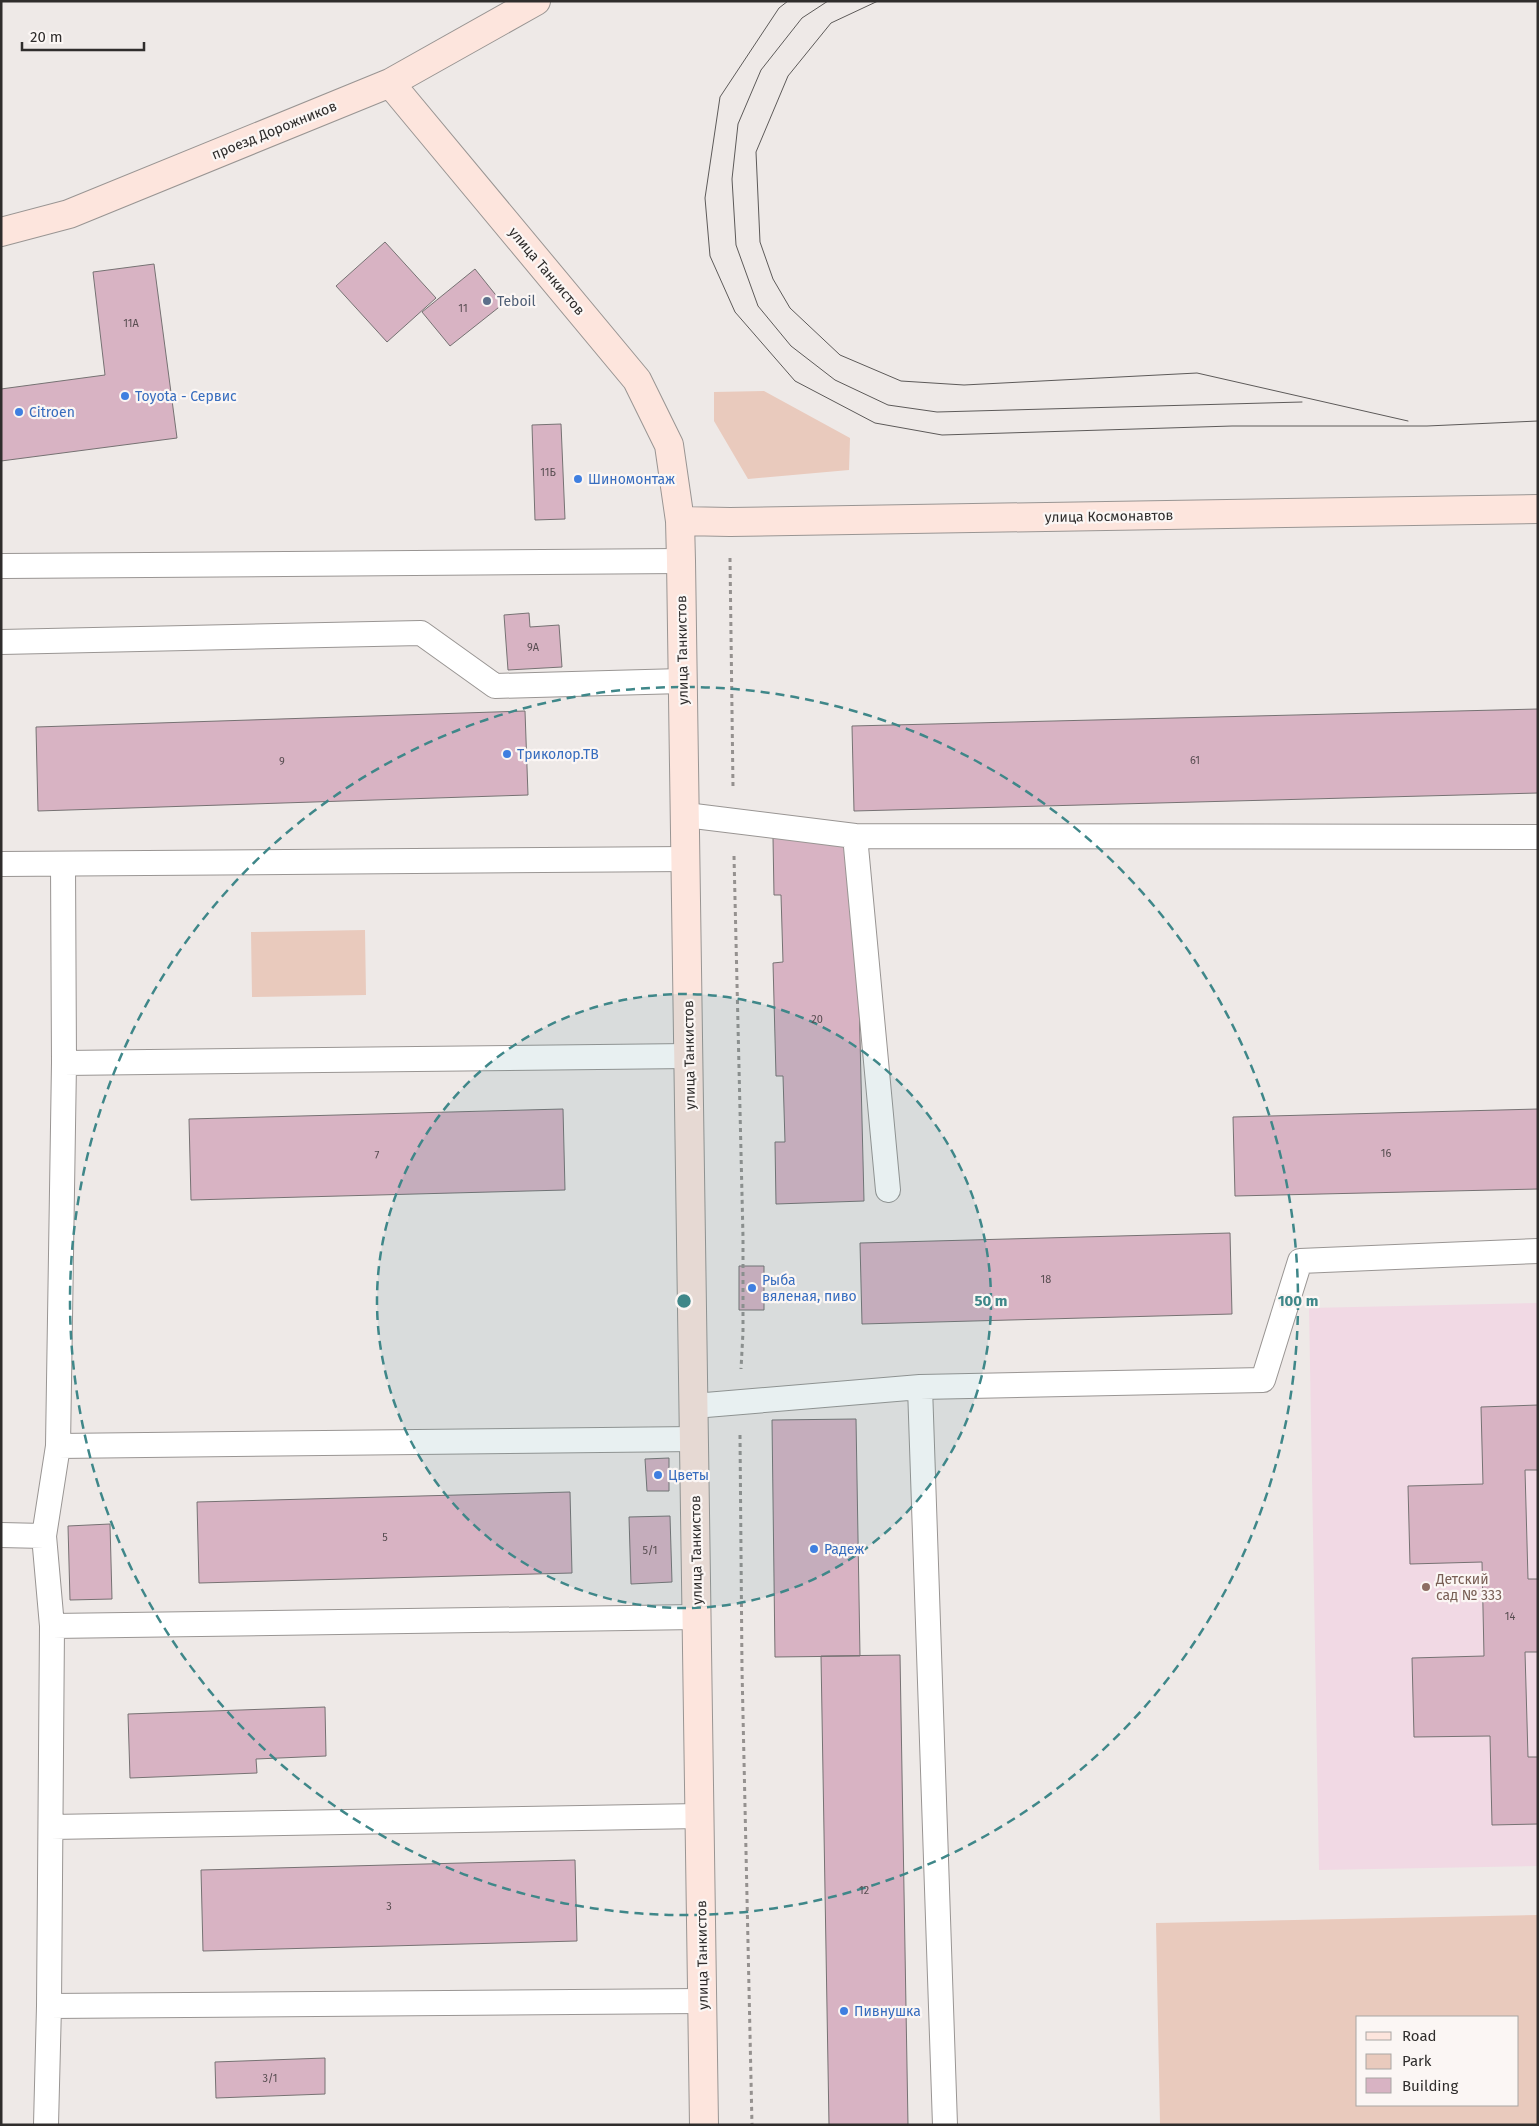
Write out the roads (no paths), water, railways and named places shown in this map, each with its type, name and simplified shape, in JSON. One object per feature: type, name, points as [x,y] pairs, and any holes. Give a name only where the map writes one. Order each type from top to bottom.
[{"type":"main road","name":"проезд Дорожников","points":[[1,232],[69,214],[390,83],[536,1]]},
{"type":"main road","name":"улица Танкистов","points":[[390,83],[637,380],[669,445],[680,521],[682,561],[682,681],[687,859],[704,2125]]},
{"type":"main road","name":"улица Космонавтов","points":[[680,521],[730,522],[1538,509]]},
{"type":"lane","points":[[3,566],[682,561]]},
{"type":"lane","points":[[1,642],[421,633],[495,686],[682,681]]},
{"type":"lane","points":[[686,815],[855,836],[1538,837]]},
{"type":"lane","points":[[855,836],[888,1190]]},
{"type":"lane","points":[[1,864],[687,859]]},
{"type":"lane","points":[[46,2125],[49,2006],[52,1626],[44,1536],[58,1446],[64,1063],[63,864]]},
{"type":"lane","points":[[64,1063],[690,1056]]},
{"type":"lane","points":[[694,1406],[920,1387],[1263,1380],[1300,1261],[1538,1251]]},
{"type":"lane","points":[[920,1387],[945,2125]]},
{"type":"lane","points":[[58,1446],[694,1439]]},
{"type":"lane","points":[[1,1535],[44,1536]]},
{"type":"lane","points":[[52,1626],[697,1617]]},
{"type":"lane","points":[[51,1827],[700,1816]]},
{"type":"lane","points":[[49,2006],[702,2001]]},
{"type":"tram line","points":[[788,1],[779,8],[720,97],[705,198],[710,256],[735,312],[795,381],[875,423],[942,435],[1232,426],[1427,426],[1538,421]]},
{"type":"tram line","points":[[828,1],[802,18],[761,70],[738,124],[732,179],[736,245],[758,306],[791,346],[835,380],[888,405],[937,412],[1302,402]]},
{"type":"tram line","points":[[878,1],[831,23],[788,76],[756,152],[760,242],[773,279],[790,308],[840,355],[901,381],[964,385],[1197,373],[1408,421]]},
{"type":"place","name":"Teboil","points":[[487,301]]},
{"type":"place","name":"Toyota - Сервис","points":[[125,396]]},
{"type":"place","name":"Citroen","points":[[19,412]]},
{"type":"place","name":"Шиномонтаж","points":[[578,479]]},
{"type":"place","name":"Триколор.ТВ","points":[[507,754]]},
{"type":"place","name":"Рыба вяленая, пиво","points":[[752,1288]]},
{"type":"place","name":"Цветы","points":[[658,1475]]},
{"type":"place","name":"Радеж","points":[[814,1549]]},
{"type":"place","name":"Детский сад № 333","points":[[1426,1587]]},
{"type":"place","name":"Пивнушка","points":[[844,2011]]}]
